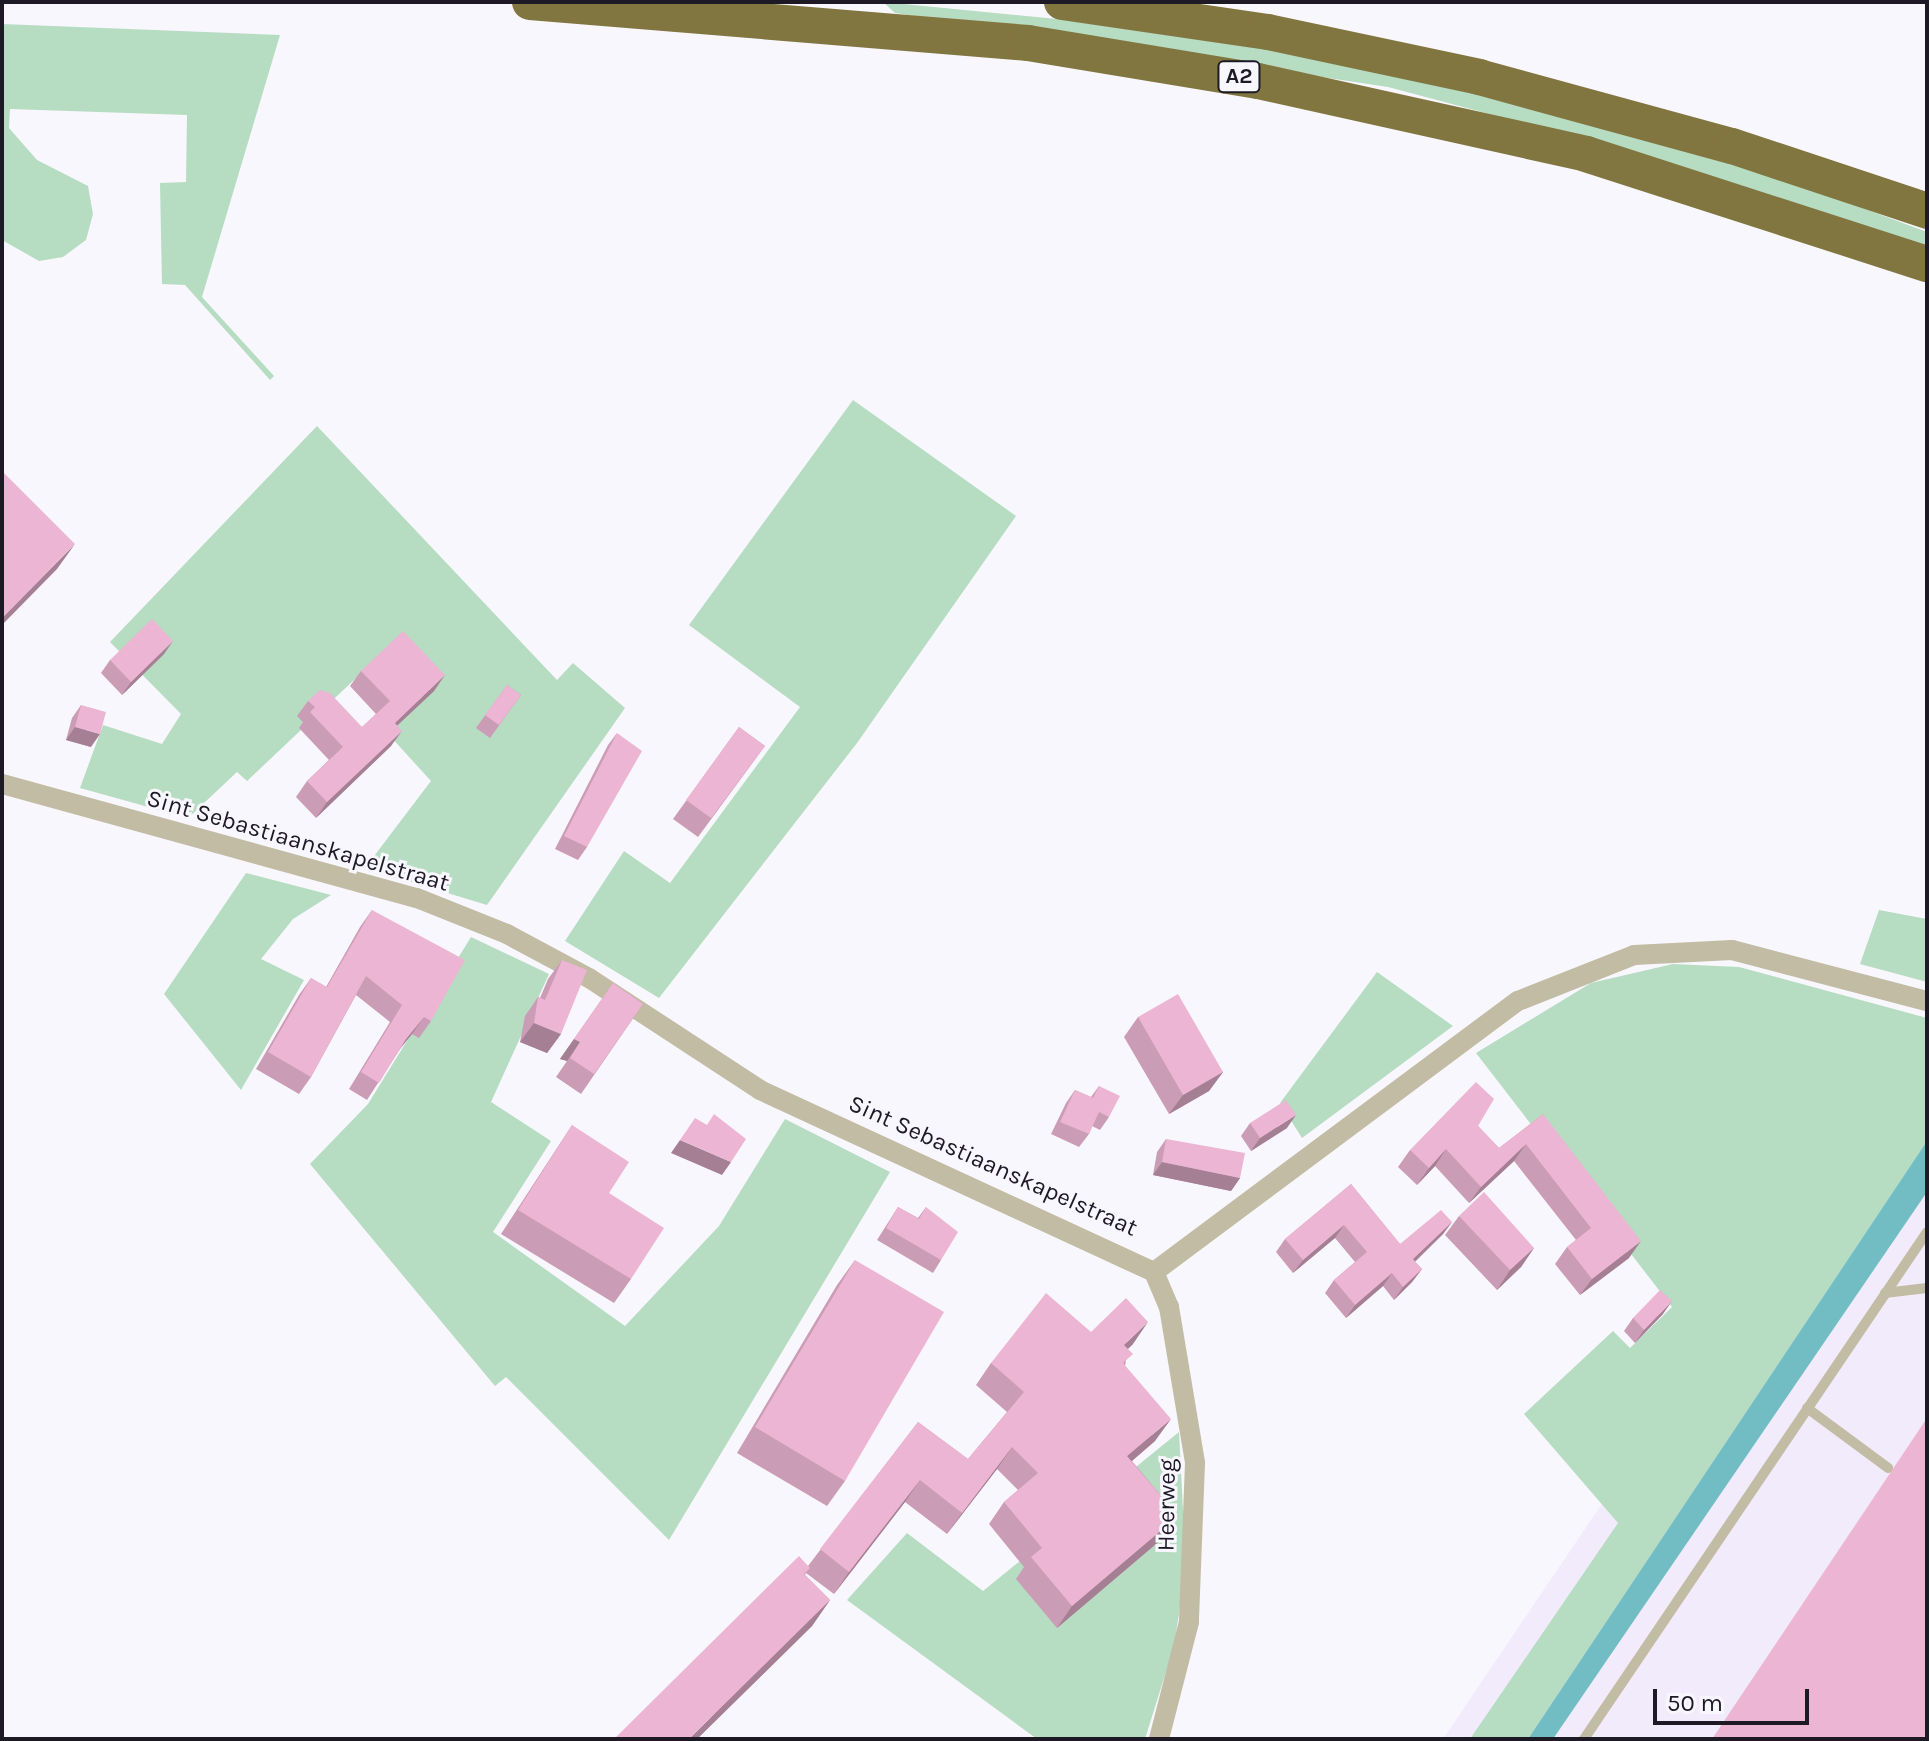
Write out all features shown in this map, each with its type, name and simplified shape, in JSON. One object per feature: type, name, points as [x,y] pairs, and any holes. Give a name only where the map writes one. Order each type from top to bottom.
[{"type":"highway","name":"A2","points":[[530,2],[1028,43],[1258,81],[1586,154],[1927,264]]},
{"type":"highway","name":"A2","points":[[1062,2],[1268,32],[1479,77],[1676,129],[1927,211]]},
{"type":"street","name":"Sint Sebastiaanskapelstraat","points":[[2,784],[417,898],[507,934],[589,978],[760,1090],[1154,1272]]},
{"type":"street","points":[[1154,1272],[1518,1001],[1634,955],[1732,950],[1927,1001]]},
{"type":"street","name":"Heerweg","points":[[1154,1272],[1172,1322],[1195,1463],[1189,1622],[1159,1739]]},
{"type":"lane","points":[[1584,1739],[1927,1232]]},
{"type":"lane","points":[[1885,1293],[1927,1288]]},
{"type":"lane","points":[[1807,1408],[1888,1468]]},
{"type":"shaded area","points":[[1880,1092],[1927,1111],[1927,1739],[1443,1739]]},
{"type":"green space","points":[[883,2],[1098,23],[1404,71],[1624,129],[1849,203],[1927,232],[1927,253],[1546,129],[1388,87],[895,13]]},
{"type":"green space","points":[[2,24],[280,35],[202,297],[274,376],[270,380],[185,285],[162,284],[160,183],[186,182],[187,115],[10,109],[9,128],[37,160],[88,186],[93,214],[86,240],[63,257],[39,261],[2,240]]},
{"type":"green space","points":[[853,400],[1016,516],[857,743],[659,998],[565,941],[624,851],[670,883],[800,707],[689,625]]},
{"type":"green space","points":[[317,426],[557,680],[573,663],[625,708],[487,905],[365,868],[431,781],[379,724],[388,713],[355,679],[247,781],[237,772],[188,818],[80,788],[103,725],[162,744],[181,714],[110,642]]},
{"type":"green space","points":[[246,873],[331,895],[293,919],[261,959],[304,980],[241,1090],[164,994]]},
{"type":"green space","points":[[1879,910],[1927,919],[1927,982],[1860,964]]},
{"type":"green space","points":[[471,937],[549,974],[491,1102],[551,1141],[493,1232],[625,1326],[719,1226],[785,1119],[890,1172],[669,1540],[506,1377],[495,1386],[310,1164],[368,1104]]},
{"type":"green space","points":[[1673,964],[1739,967],[1927,1018],[1927,1141],[1528,1739],[1470,1739],[1618,1523],[1524,1414],[1613,1331],[1630,1348],[1672,1307],[1476,1053],[1591,983]]},
{"type":"green space","points":[[1377,972],[1453,1026],[1302,1138],[1280,1103]]},
{"type":"green space","points":[[1179,1432],[1186,1568],[1174,1646],[1145,1739],[1037,1739],[847,1600],[907,1533],[983,1591]]},
{"type":"water","points":[[1927,1141],[1927,1192],[1553,1739],[1528,1739]]},
{"type":"building","points":[[2,471],[75,544],[2,618]]},
{"type":"building","points":[[152,619],[173,641],[131,682],[110,660]]},
{"type":"building","points":[[403,631],[445,675],[395,723],[402,731],[327,802],[307,781],[343,747],[310,712],[315,707],[308,701],[320,690],[330,693],[362,727],[390,701],[361,671]]},
{"type":"building","points":[[507,685],[521,695],[499,725],[485,715]]},
{"type":"building","points":[[81,705],[106,712],[100,734],[75,727]]},
{"type":"building","points":[[739,727],[765,746],[711,818],[686,800]]},
{"type":"building","points":[[617,733],[642,751],[587,847],[564,836]]},
{"type":"building","points":[[372,910],[465,960],[431,1021],[424,1017],[406,1039],[379,1083],[361,1072],[402,1005],[366,976],[311,1077],[268,1052],[311,978],[327,987]]},
{"type":"building","points":[[562,960],[587,970],[561,1034],[534,1023],[538,997],[545,1000]]},
{"type":"building","points":[[613,983],[643,1004],[594,1074],[570,1058],[580,1042],[574,1039]]},
{"type":"building","points":[[1178,994],[1223,1072],[1183,1095],[1138,1017]]},
{"type":"building","points":[[1476,1082],[1494,1099],[1478,1126],[1499,1148],[1543,1114],[1641,1241],[1592,1279],[1567,1247],[1591,1228],[1526,1144],[1481,1187],[1446,1149],[1429,1168],[1410,1150]]},
{"type":"building","points":[[1099,1086],[1120,1096],[1109,1117],[1099,1112],[1089,1134],[1060,1122],[1075,1090],[1093,1098]]},
{"type":"building","points":[[1286,1100],[1296,1115],[1260,1138],[1250,1123]]},
{"type":"building","points":[[714,1114],[746,1139],[731,1162],[680,1140],[695,1118],[707,1125]]},
{"type":"building","points":[[572,1125],[629,1162],[609,1193],[664,1228],[631,1279],[518,1210]]},
{"type":"building","points":[[1166,1139],[1245,1153],[1240,1178],[1162,1162]]},
{"type":"building","points":[[1351,1184],[1400,1244],[1441,1210],[1452,1222],[1413,1259],[1422,1269],[1403,1287],[1392,1273],[1355,1305],[1334,1280],[1367,1252],[1344,1225],[1303,1260],[1285,1239]]},
{"type":"building","points":[[1484,1192],[1534,1248],[1510,1270],[1459,1216]]},
{"type":"building","points":[[898,1207],[919,1219],[926,1207],[958,1232],[941,1260],[886,1228]]},
{"type":"building","points":[[855,1260],[944,1312],[845,1481],[755,1427]]},
{"type":"building","points":[[1660,1290],[1672,1301],[1644,1330],[1633,1318]]},
{"type":"building","points":[[1046,1293],[1091,1332],[1126,1298],[1148,1322],[1124,1345],[1133,1354],[1123,1363],[1171,1419],[1127,1456],[1178,1516],[1072,1606],[1031,1557],[1042,1548],[1004,1502],[1038,1473],[1012,1447],[962,1513],[920,1480],[849,1572],[820,1549],[918,1422],[968,1459],[1024,1392],[991,1363]]},
{"type":"building","points":[[1927,1418],[1927,1739],[1712,1739]]},
{"type":"building","points":[[799,1556],[810,1568],[804,1574],[830,1600],[689,1739],[614,1739]]}]
